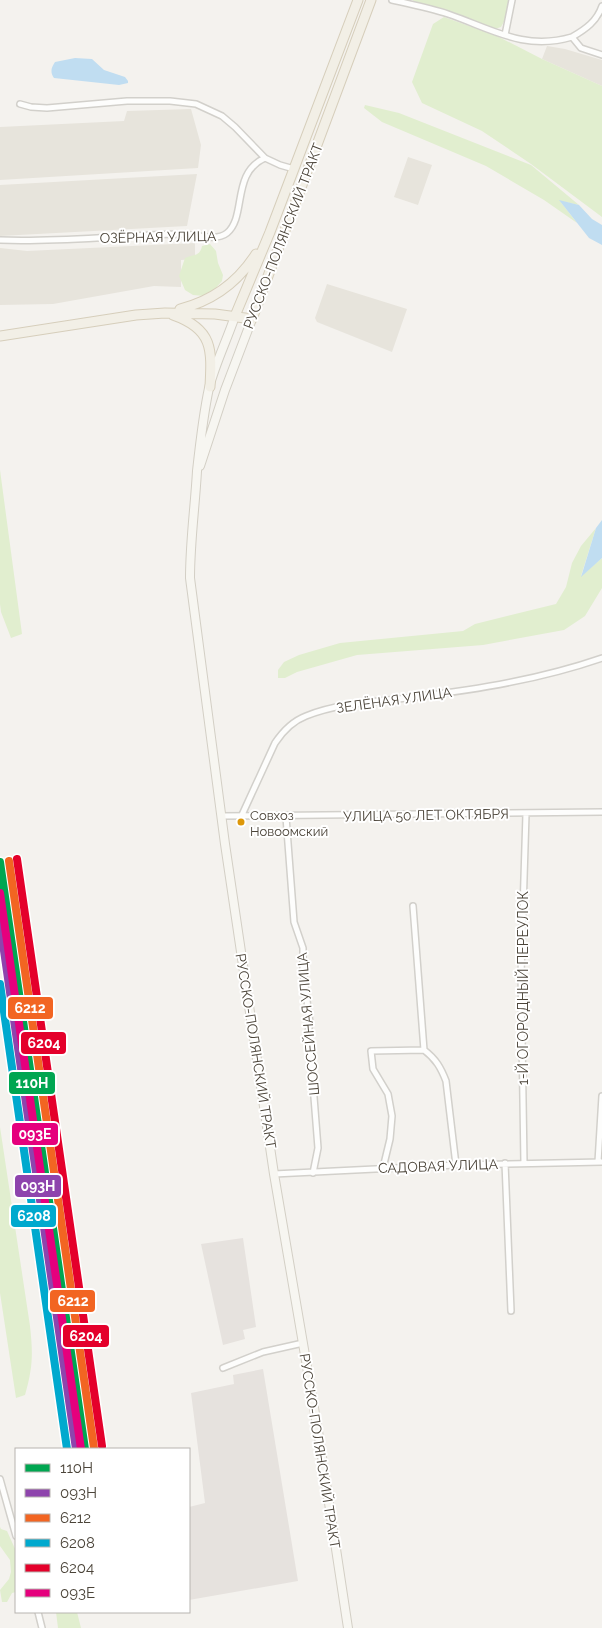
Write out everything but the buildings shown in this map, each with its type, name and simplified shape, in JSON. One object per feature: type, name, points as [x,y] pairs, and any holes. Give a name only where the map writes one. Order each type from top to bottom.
[{"type":"main road","name":"РУССКО-ПОЛЯНСКИЙ ТРАКТ","points":[[348,1628],[274,1174],[221,816],[190,578],[191,535],[199,448],[210,387],[235,316],[270,232],[358,0]]},
{"type":"main road","name":"РУССКО-ПОЛЯНСКИЙ ТРАКТ","points":[[197,472],[225,390],[372,0]]},
{"type":"main road","points":[[165,313],[192,306],[214,296],[225,288],[246,269],[270,232]]},
{"type":"main road","points":[[0,336],[165,313],[195,312],[252,319]]},
{"type":"main road","points":[[165,313],[187,321],[197,327],[205,337],[210,347],[210,387]]},
{"type":"street","points":[[392,0],[446,14],[520,40],[536,42],[550,42],[572,37],[592,24],[599,15],[602,6]]},
{"type":"street","points":[[504,35],[512,0]]},
{"type":"street","points":[[572,37],[581,48],[602,55]]},
{"type":"street","points":[[20,104],[47,108],[128,101],[185,102],[222,116],[265,158],[294,169]]},
{"type":"street","name":"ОЗЁРНАЯ УЛИЦА","points":[[0,240],[33,241],[183,234],[215,237],[224,235],[231,229],[235,220],[240,195],[250,171],[254,165],[265,158]]},
{"type":"street","name":"ЗЕЛЁНАЯ УЛИЦА","points":[[241,816],[275,743],[293,723],[306,716],[349,704],[414,698],[527,680],[602,658]]},
{"type":"street","name":"УЛИЦА 50 ЛЕТ ОКТЯБРЯ","points":[[221,816],[602,812]]},
{"type":"street","name":"1-Й ОГОРОДНЫЙ ПЕРЕУЛОК","points":[[524,1163],[521,974],[526,814]]},
{"type":"street","name":"ШОССЕЙНАЯ УЛИЦА","points":[[286,816],[294,922],[303,948],[303,971],[310,1023],[307,1038],[311,1058],[318,1148],[313,1173]]},
{"type":"street","points":[[414,906],[424,1050]]},
{"type":"street","points":[[383,1168],[390,1139],[392,1116],[388,1094],[373,1068],[371,1051],[424,1050],[432,1056],[441,1068],[446,1081],[456,1164]]},
{"type":"street","points":[[600,1162],[602,1096]]},
{"type":"street","name":"САДОВАЯ УЛИЦА","points":[[274,1174],[456,1164],[600,1162]]},
{"type":"street","points":[[505,1163],[511,1311]]},
{"type":"street","points":[[223,1368],[263,1352],[303,1343]]},
{"type":"street","points":[[0,1479],[15,1532]]},
{"type":"street","points":[[38,1613],[42,1628]]},
{"type":"shaded area","points":[[547,46],[565,49],[602,60],[602,86],[542,59]]},
{"type":"shaded area","points":[[191,109],[201,145],[198,168],[0,180],[0,127],[124,121],[127,111]]},
{"type":"shaded area","points":[[408,157],[432,165],[418,205],[394,197]]},
{"type":"shaded area","points":[[197,174],[187,226],[0,236],[0,185]]},
{"type":"shaded area","points":[[195,243],[195,259],[181,260],[181,287],[154,286],[53,304],[0,305],[0,248],[27,251]]},
{"type":"shaded area","points":[[327,284],[407,309],[392,352],[317,322],[315,318]]},
{"type":"shaded area","points":[[243,1238],[256,1327],[243,1330],[245,1339],[223,1345],[201,1244]]},
{"type":"shaded area","points":[[263,1369],[298,1581],[190,1600],[190,1507],[205,1503],[191,1393],[234,1384],[233,1375]]},
{"type":"green space","points":[[413,0],[509,0],[506,18],[501,27],[495,29],[449,12],[414,3]]},
{"type":"green space","points":[[444,17],[497,36],[602,86],[602,217],[531,164],[482,131],[422,103],[412,82],[433,24]]},
{"type":"green space","points":[[365,105],[399,113],[531,165],[579,205],[560,201],[577,223],[544,200],[486,166],[382,122],[364,108]]},
{"type":"green space","points":[[210,244],[216,251],[223,275],[222,281],[214,290],[204,296],[193,295],[185,290],[179,276],[185,258],[198,254],[202,246]]},
{"type":"green space","points":[[0,470],[22,634],[11,638],[1,612],[0,604]]},
{"type":"green space","points":[[596,528],[581,576],[602,558],[602,588],[585,616],[564,630],[483,645],[357,655],[297,672],[285,678],[278,678],[278,670],[284,662],[299,655],[340,643],[463,631],[475,624],[556,604],[566,587],[572,563],[581,546]]},
{"type":"green space","points":[[0,1127],[32,1345],[30,1376],[25,1395],[16,1398],[0,1293]]},
{"type":"green space","points":[[0,1527],[7,1531],[15,1549],[15,1592],[12,1593],[7,1602],[2,1602],[0,1590],[9,1579],[11,1572],[10,1560],[0,1546]]},
{"type":"green space","points":[[56,1613],[77,1613],[81,1628],[58,1628]]},
{"type":"water","points":[[75,58],[92,59],[104,70],[125,77],[128,83],[119,85],[54,78],[51,70],[55,62]]},
{"type":"water","points":[[559,200],[579,205],[592,219],[602,225],[602,245],[589,238]]},
{"type":"water","points":[[602,520],[602,558],[581,577],[596,528]]},
{"type":"transit line","name":"6204","points":[[17,859],[102,1446]]},
{"type":"transit line","name":"6212","points":[[9,861],[94,1448]]},
{"type":"transit line","name":"110Н","points":[[0,862],[85,1448]]},
{"type":"transit line","name":"093Е","points":[[0,893],[81,1448]]},
{"type":"transit line","name":"093Н","points":[[0,923],[76,1448]]},
{"type":"transit line","name":"6208","points":[[0,984],[67,1448]]},
{"type":"place","name":"Совхоз Новоомский","points":[[241,822]]}]
